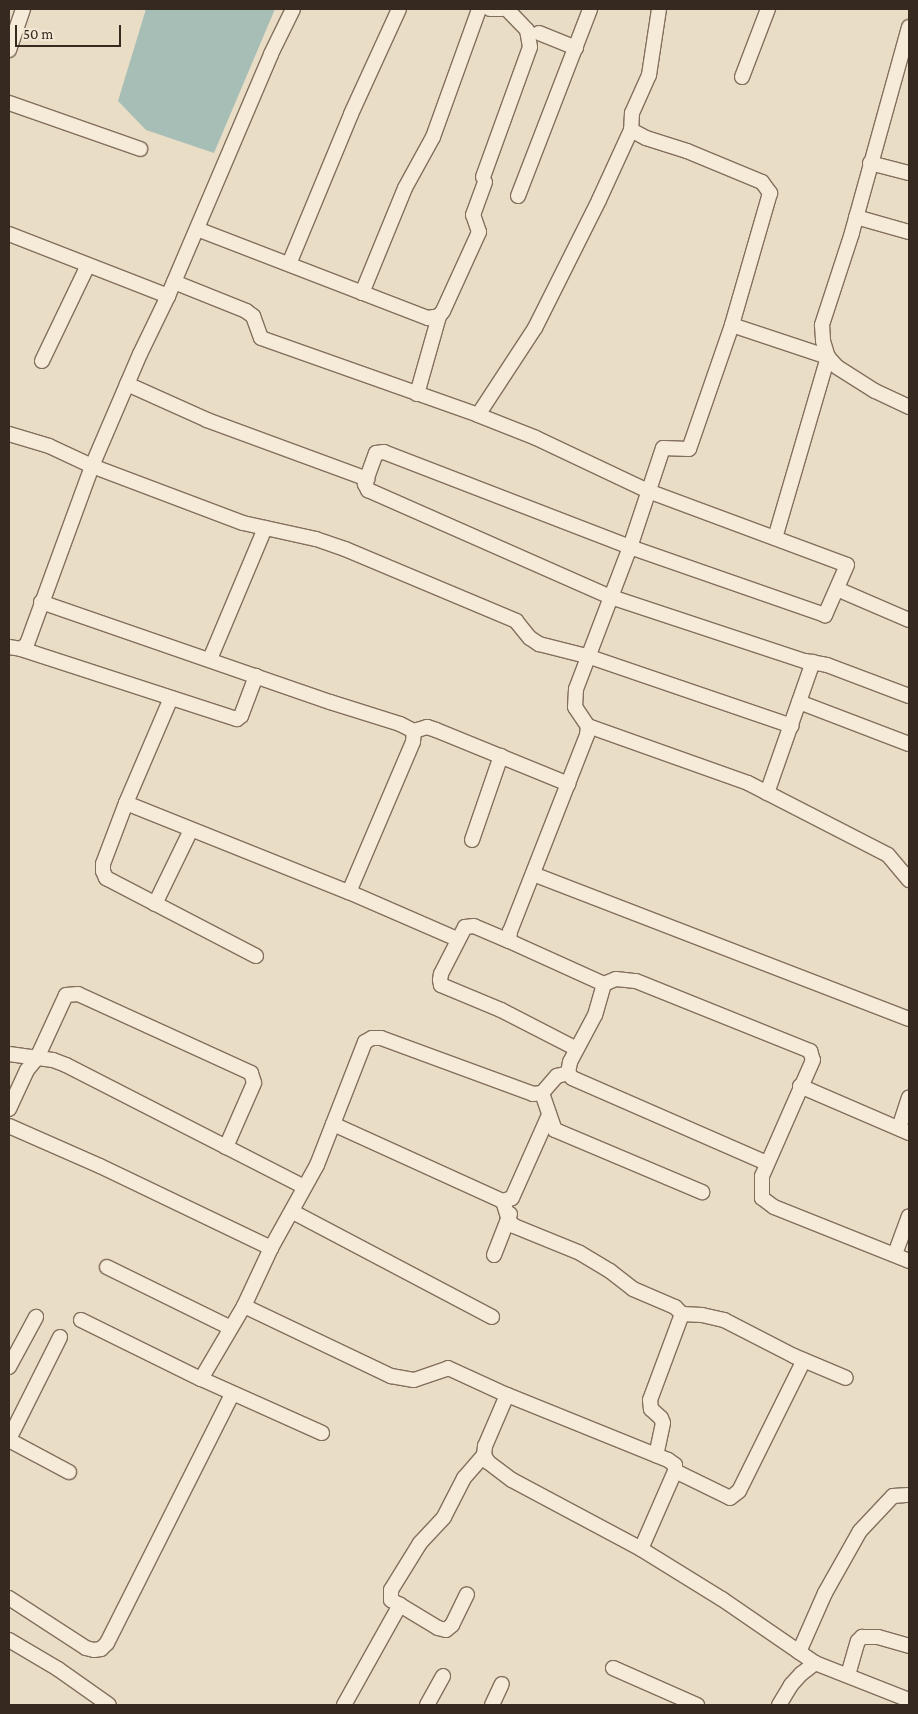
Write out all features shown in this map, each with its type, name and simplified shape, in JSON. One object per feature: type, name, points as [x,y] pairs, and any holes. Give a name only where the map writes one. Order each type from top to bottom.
[{"type":"street","points":[[9,50],[23,9]]},
{"type":"street","points":[[15,648],[27,644],[31,636],[41,602],[92,466],[127,384],[168,296],[271,54],[293,9]]},
{"type":"street","points":[[288,264],[351,114],[399,9]]},
{"type":"street","points":[[362,293],[405,188],[433,136],[478,9]]},
{"type":"street","points":[[490,9],[502,9]]},
{"type":"street","points":[[417,394],[439,316],[479,232],[473,214],[530,47],[527,30],[507,9]]},
{"type":"street","points":[[518,196],[590,9]]},
{"type":"street","points":[[478,415],[535,328],[599,200],[631,130],[632,113],[650,75],[659,9]]},
{"type":"street","points":[[742,77],[768,9]]},
{"type":"street","points":[[909,27],[856,217],[822,324],[823,341],[828,357],[837,368],[875,391],[909,407]]},
{"type":"street","points":[[539,33],[576,48]]},
{"type":"street","points":[[9,103],[140,149]]},
{"type":"street","points":[[631,130],[646,138],[687,151],[762,182],[768,187],[770,193],[732,325],[688,449],[663,448],[630,547],[590,657],[576,689],[574,702],[577,711],[588,726],[748,783],[888,854],[909,880]]},
{"type":"street","points":[[870,163],[909,174]]},
{"type":"street","points":[[856,217],[909,232]]},
{"type":"street","points":[[197,229],[428,318],[439,316]]},
{"type":"street","points":[[9,234],[168,296]]},
{"type":"street","points":[[42,361],[88,264]]},
{"type":"street","points":[[174,282],[246,311],[253,316],[261,338],[478,415],[536,438],[648,491],[847,565],[826,615],[630,547],[384,452],[376,453],[365,484],[368,490],[611,597],[826,665],[909,696]]},
{"type":"street","points":[[732,325],[828,357]]},
{"type":"street","points":[[775,538],[828,357]]},
{"type":"street","points":[[127,384],[207,420],[367,479]]},
{"type":"street","points":[[9,434],[49,446],[92,466],[242,523],[316,539],[345,549],[516,620],[530,638],[539,644],[590,657],[791,726]]},
{"type":"street","points":[[210,659],[265,528]]},
{"type":"street","points":[[837,589],[909,620]]},
{"type":"street","points":[[41,602],[414,730],[427,728],[436,730],[568,784]]},
{"type":"street","points":[[15,648],[237,719],[241,716],[256,676]]},
{"type":"street","points":[[768,793],[813,662]]},
{"type":"street","points":[[171,698],[126,803],[103,864],[103,871],[106,878],[256,956]]},
{"type":"street","points":[[799,702],[909,744]]},
{"type":"street","points":[[509,941],[510,931],[587,735],[588,726]]},
{"type":"street","points":[[349,892],[413,742],[414,730]]},
{"type":"street","points":[[472,840],[501,756]]},
{"type":"street","points":[[126,803],[349,892],[457,939]]},
{"type":"street","points":[[155,904],[190,830]]},
{"type":"street","points":[[533,874],[909,1018]]},
{"type":"street","points":[[577,1049],[501,1010],[442,985],[440,980],[441,974],[457,939],[465,927],[470,925],[604,984],[616,979],[636,981],[807,1050],[813,1055],[812,1060],[762,1176],[762,1198],[774,1207],[909,1261]]},
{"type":"street","points":[[568,1073],[577,1049],[595,1015],[604,984]]},
{"type":"street","points":[[9,1109],[27,1070],[37,1058],[66,995],[72,993],[250,1073],[254,1083],[226,1148]]},
{"type":"street","points":[[201,1379],[229,1327],[244,1306],[272,1248],[317,1165],[365,1042],[372,1038],[381,1038],[533,1094],[542,1093],[558,1076],[568,1073]]},
{"type":"street","points":[[9,1054],[66,1065],[304,1187]]},
{"type":"street","points":[[568,1073],[572,1078],[580,1082],[767,1164]]},
{"type":"street","points":[[800,1086],[904,1131],[909,1098]]},
{"type":"street","points":[[542,1093],[555,1130],[571,1139],[702,1192]]},
{"type":"street","points":[[494,1255],[509,1221],[508,1200],[549,1115]]},
{"type":"street","points":[[334,1124],[508,1200]]},
{"type":"street","points":[[9,1126],[100,1166],[272,1248]]},
{"type":"street","points":[[293,1212],[492,1317]]},
{"type":"street","points":[[895,1254],[909,1216]]},
{"type":"street","points":[[509,1221],[522,1231],[580,1253],[610,1271],[633,1289],[675,1307],[682,1314],[702,1315],[724,1320],[804,1360],[846,1378]]},
{"type":"street","points":[[107,1267],[229,1327]]},
{"type":"street","points":[[244,1306],[391,1376],[414,1380],[448,1368],[507,1395],[656,1455],[672,1463],[675,1471],[730,1498],[739,1491],[804,1360]]},
{"type":"street","points":[[656,1455],[663,1423],[661,1418],[650,1409],[650,1400],[682,1314]]},
{"type":"street","points":[[9,1368],[36,1317]]},
{"type":"street","points":[[81,1320],[232,1394],[322,1433]]},
{"type":"street","points":[[60,1337],[9,1439],[69,1472]]},
{"type":"street","points":[[9,1598],[86,1648],[101,1649],[107,1643],[232,1394]]},
{"type":"street","points":[[507,1395],[485,1446],[484,1455],[488,1462],[512,1480],[641,1549],[722,1598],[815,1664],[848,1675],[909,1700]]},
{"type":"street","points":[[467,1594],[452,1625],[446,1630],[438,1628],[391,1600],[391,1590],[420,1543],[444,1517],[472,1466],[484,1455]]},
{"type":"street","points":[[641,1549],[675,1471]]},
{"type":"street","points":[[799,1652],[825,1593],[860,1531],[893,1496],[909,1495]]},
{"type":"street","points":[[344,1705],[400,1605]]},
{"type":"street","points":[[848,1675],[858,1641],[862,1637],[878,1637],[909,1646]]},
{"type":"street","points":[[9,1640],[58,1669],[109,1705]]},
{"type":"street","points":[[779,1705],[791,1685],[801,1674],[815,1664]]},
{"type":"street","points":[[613,1668],[697,1705]]},
{"type":"street","points":[[427,1705],[443,1676]]},
{"type":"street","points":[[492,1705],[502,1684]]},
{"type":"water","points":[[146,9],[275,9],[214,153],[146,130],[118,101]]}]
